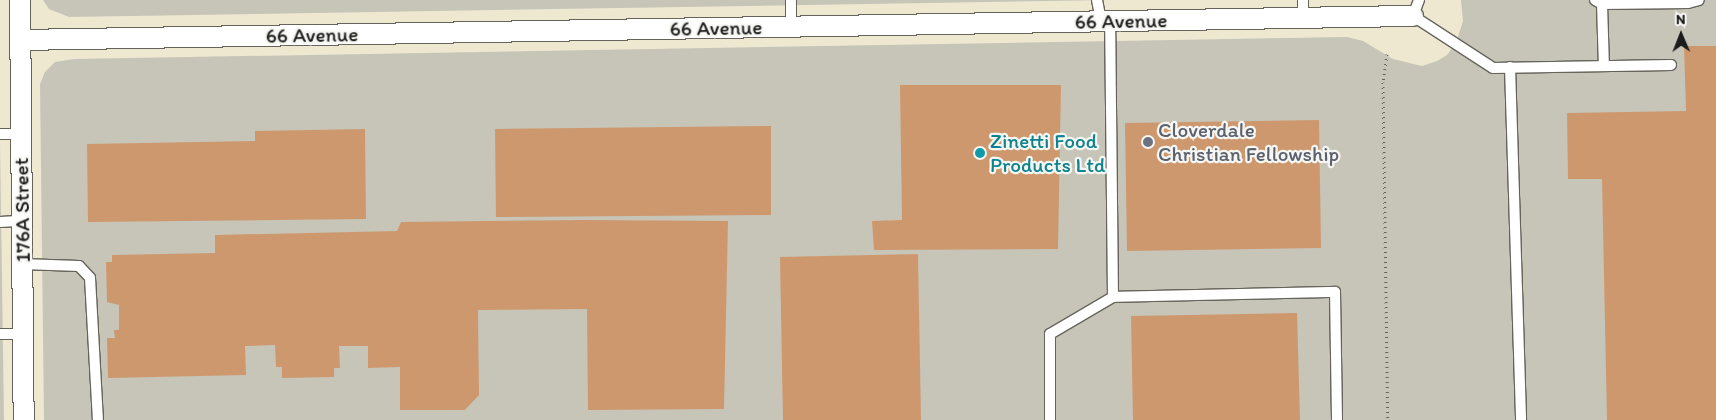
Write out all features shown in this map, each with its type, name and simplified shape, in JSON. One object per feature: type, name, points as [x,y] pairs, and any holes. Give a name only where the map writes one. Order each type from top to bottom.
[{"type":"street","name":"176A Street","points":[[20,0],[24,420]]},
{"type":"street","name":"66 Avenue","points":[[20,40],[1105,21],[1303,9],[1416,8]]},
{"type":"lane","points":[[791,0],[791,27]]},
{"type":"lane","points":[[1096,0],[1105,21],[1114,297]]},
{"type":"lane","points":[[1604,66],[1599,2],[1688,2],[1699,0]]},
{"type":"lane","points":[[1416,8],[1493,68],[1671,65]]},
{"type":"lane","points":[[1510,67],[1521,420]]},
{"type":"lane","points":[[0,134],[21,134]]},
{"type":"lane","points":[[0,222],[22,221]]},
{"type":"lane","points":[[22,264],[79,266],[90,278],[98,420]]},
{"type":"lane","points":[[1050,420],[1050,334],[1114,297],[1335,292],[1337,420]]},
{"type":"lane","points":[[0,334],[23,334]]},
{"type":"path","points":[[1387,54],[1384,82],[1388,420]]},
{"type":"shaded area","points":[[43,0],[1109,0],[69,17],[49,9]]},
{"type":"shaded area","points":[[1461,0],[1716,0],[1716,420],[44,420],[40,84],[45,72],[55,62],[74,59],[1347,37],[1363,41],[1393,59],[1422,66],[1447,55],[1456,43],[1463,21]]},
{"type":"shaded area","points":[[0,141],[4,420],[0,420]]},
{"type":"building","points":[[1684,46],[1716,46],[1716,420],[1607,420],[1602,179],[1568,179],[1567,113],[1686,111]]},
{"type":"building","name":"Zinetti Food Products Ltd","points":[[900,85],[1061,85],[1058,249],[874,250],[872,221],[902,220]]},
{"type":"building","points":[[1319,120],[1321,248],[1127,251],[1125,123]]},
{"type":"building","points":[[771,126],[771,215],[496,217],[495,129]]},
{"type":"building","points":[[365,129],[366,219],[88,222],[87,144],[255,141],[255,131]]},
{"type":"building","points":[[728,221],[724,409],[588,410],[587,309],[478,310],[479,395],[465,410],[400,410],[400,367],[368,368],[368,346],[339,346],[340,368],[334,368],[334,377],[282,378],[282,367],[276,367],[275,345],[245,346],[246,375],[108,378],[107,338],[115,338],[114,330],[119,330],[119,305],[107,302],[106,262],[112,262],[112,255],[215,253],[215,235],[397,231],[401,222]]},
{"type":"building","points":[[918,254],[921,420],[783,420],[780,257]]},
{"type":"building","points":[[1297,313],[1300,420],[1133,420],[1131,316]]},
{"type":"place","name":"Cloverdale Christian Fellowship","points":[[1148,142]]},
{"type":"place","name":"Zinetti Food Products Ltd","points":[[980,153]]}]
